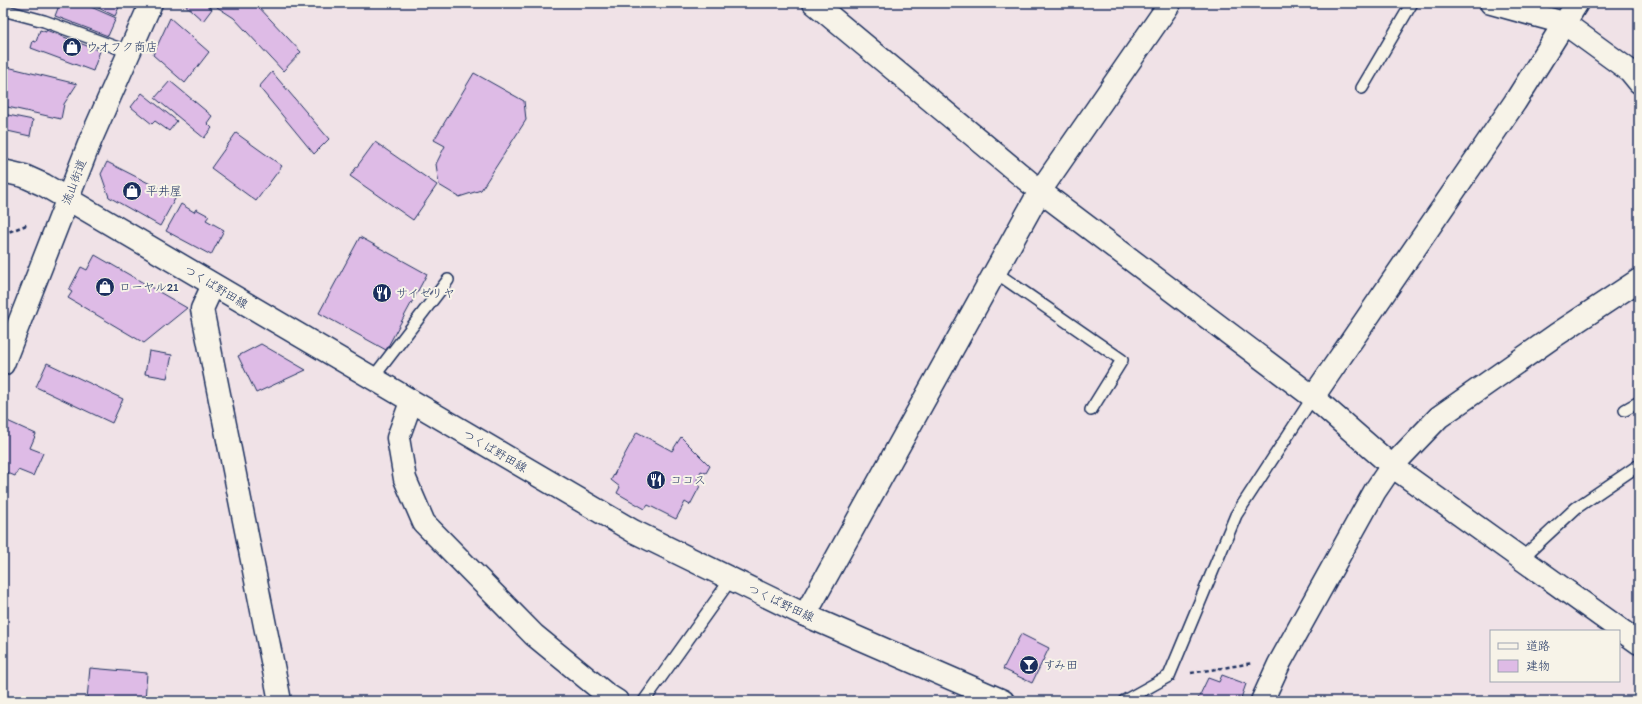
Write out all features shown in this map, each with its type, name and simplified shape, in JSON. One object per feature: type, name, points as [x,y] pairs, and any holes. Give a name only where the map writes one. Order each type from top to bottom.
[{"type":"street","name":"流山街道","points":[[3,364],[93,133],[151,3]]},
{"type":"street","points":[[814,3],[1040,191],[1314,397],[1392,466],[1639,643]]},
{"type":"street","points":[[805,615],[1040,191],[1170,3]]},
{"type":"street","points":[[1491,3],[1564,23],[1630,70],[1639,82]]},
{"type":"street","points":[[1314,397],[1515,102],[1577,3]]},
{"type":"street","name":"つくば野田線","points":[[3,171],[24,176],[44,185],[67,200],[632,531],[805,615],[1003,701]]},
{"type":"street","points":[[1262,701],[1279,664],[1375,491],[1392,466],[1439,417],[1556,335],[1639,280]]},
{"type":"street","points":[[213,285],[202,310],[280,701]]},
{"type":"street","points":[[411,402],[398,438],[405,479],[424,523],[534,635],[608,699]]},
{"type":"lane","points":[[1362,88],[1412,3]]},
{"type":"lane","points":[[3,10],[44,21],[129,52]]},
{"type":"lane","points":[[995,272],[1122,360],[1091,410]]},
{"type":"lane","points":[[372,379],[448,280]]},
{"type":"lane","points":[[1124,701],[1168,676],[1236,515],[1314,397]]},
{"type":"lane","points":[[1625,410],[1639,402]]},
{"type":"lane","points":[[1521,559],[1576,508],[1639,465]]},
{"type":"lane","points":[[644,701],[731,579]]},
{"type":"path","points":[[3,234],[29,224]]},
{"type":"path","points":[[1168,676],[1265,662],[1279,664]]},
{"type":"building","points":[[60,3],[82,3],[116,18],[108,36],[55,16]]},
{"type":"building","points":[[88,3],[121,3],[115,16]]},
{"type":"building","points":[[183,3],[203,3],[212,9],[203,21]]},
{"type":"building","points":[[219,3],[255,3],[301,52],[283,71],[234,18],[217,7]]},
{"type":"building","points":[[170,18],[209,52],[185,83],[153,55]]},
{"type":"building","points":[[40,30],[46,32],[46,30],[100,51],[93,71],[31,48],[33,41],[36,42]]},
{"type":"building","points":[[3,66],[77,84],[64,104],[61,119],[3,106]]},
{"type":"building","points":[[272,72],[329,139],[314,154],[259,87]]},
{"type":"building","points":[[474,73],[524,101],[526,120],[481,190],[459,197],[439,185],[436,164],[445,146],[434,140]]},
{"type":"building","points":[[170,81],[212,116],[207,123],[212,128],[204,138],[155,98]]},
{"type":"building","points":[[142,93],[177,121],[169,131],[155,121],[152,124],[131,107]]},
{"type":"building","points":[[3,114],[33,120],[30,136],[3,130]]},
{"type":"building","points":[[236,133],[282,166],[256,201],[211,168]]},
{"type":"building","points":[[375,142],[437,185],[413,220],[350,176]]},
{"type":"building","points":[[107,162],[176,197],[160,226],[109,197],[101,174]]},
{"type":"building","points":[[181,204],[194,212],[196,209],[209,216],[206,220],[224,230],[211,255],[166,231]]},
{"type":"building","points":[[360,237],[427,274],[386,350],[319,313]]},
{"type":"building","points":[[95,255],[187,308],[144,343],[68,298],[72,292],[69,290],[81,267],[87,270]]},
{"type":"building","points":[[261,344],[306,370],[256,393],[238,356]]},
{"type":"building","points":[[149,351],[172,355],[167,378],[145,374]]},
{"type":"building","points":[[47,363],[123,399],[112,423],[36,387]]},
{"type":"building","points":[[3,419],[36,434],[30,448],[43,453],[33,476],[18,470],[15,476],[3,471]]},
{"type":"building","points":[[637,432],[672,451],[681,437],[710,466],[706,473],[701,471],[696,483],[700,486],[690,505],[685,502],[676,519],[648,505],[645,509],[617,493],[620,487],[611,480]]},
{"type":"building","points":[[1021,634],[1049,648],[1032,683],[1003,669]]},
{"type":"building","points":[[90,668],[147,673],[145,701],[87,699]]},
{"type":"building","points":[[1222,675],[1246,684],[1240,701],[1197,701],[1208,678],[1219,682]]},
{"type":"place","name":"ウオフク商店","points":[[72,47]]},
{"type":"place","name":"平井屋","points":[[132,191]]},
{"type":"place","name":"ローヤル21","points":[[105,287]]},
{"type":"place","name":"サイゼリヤ","points":[[382,293]]},
{"type":"place","name":"ココス","points":[[656,480]]},
{"type":"place","name":"すみ田","points":[[1029,665]]}]
